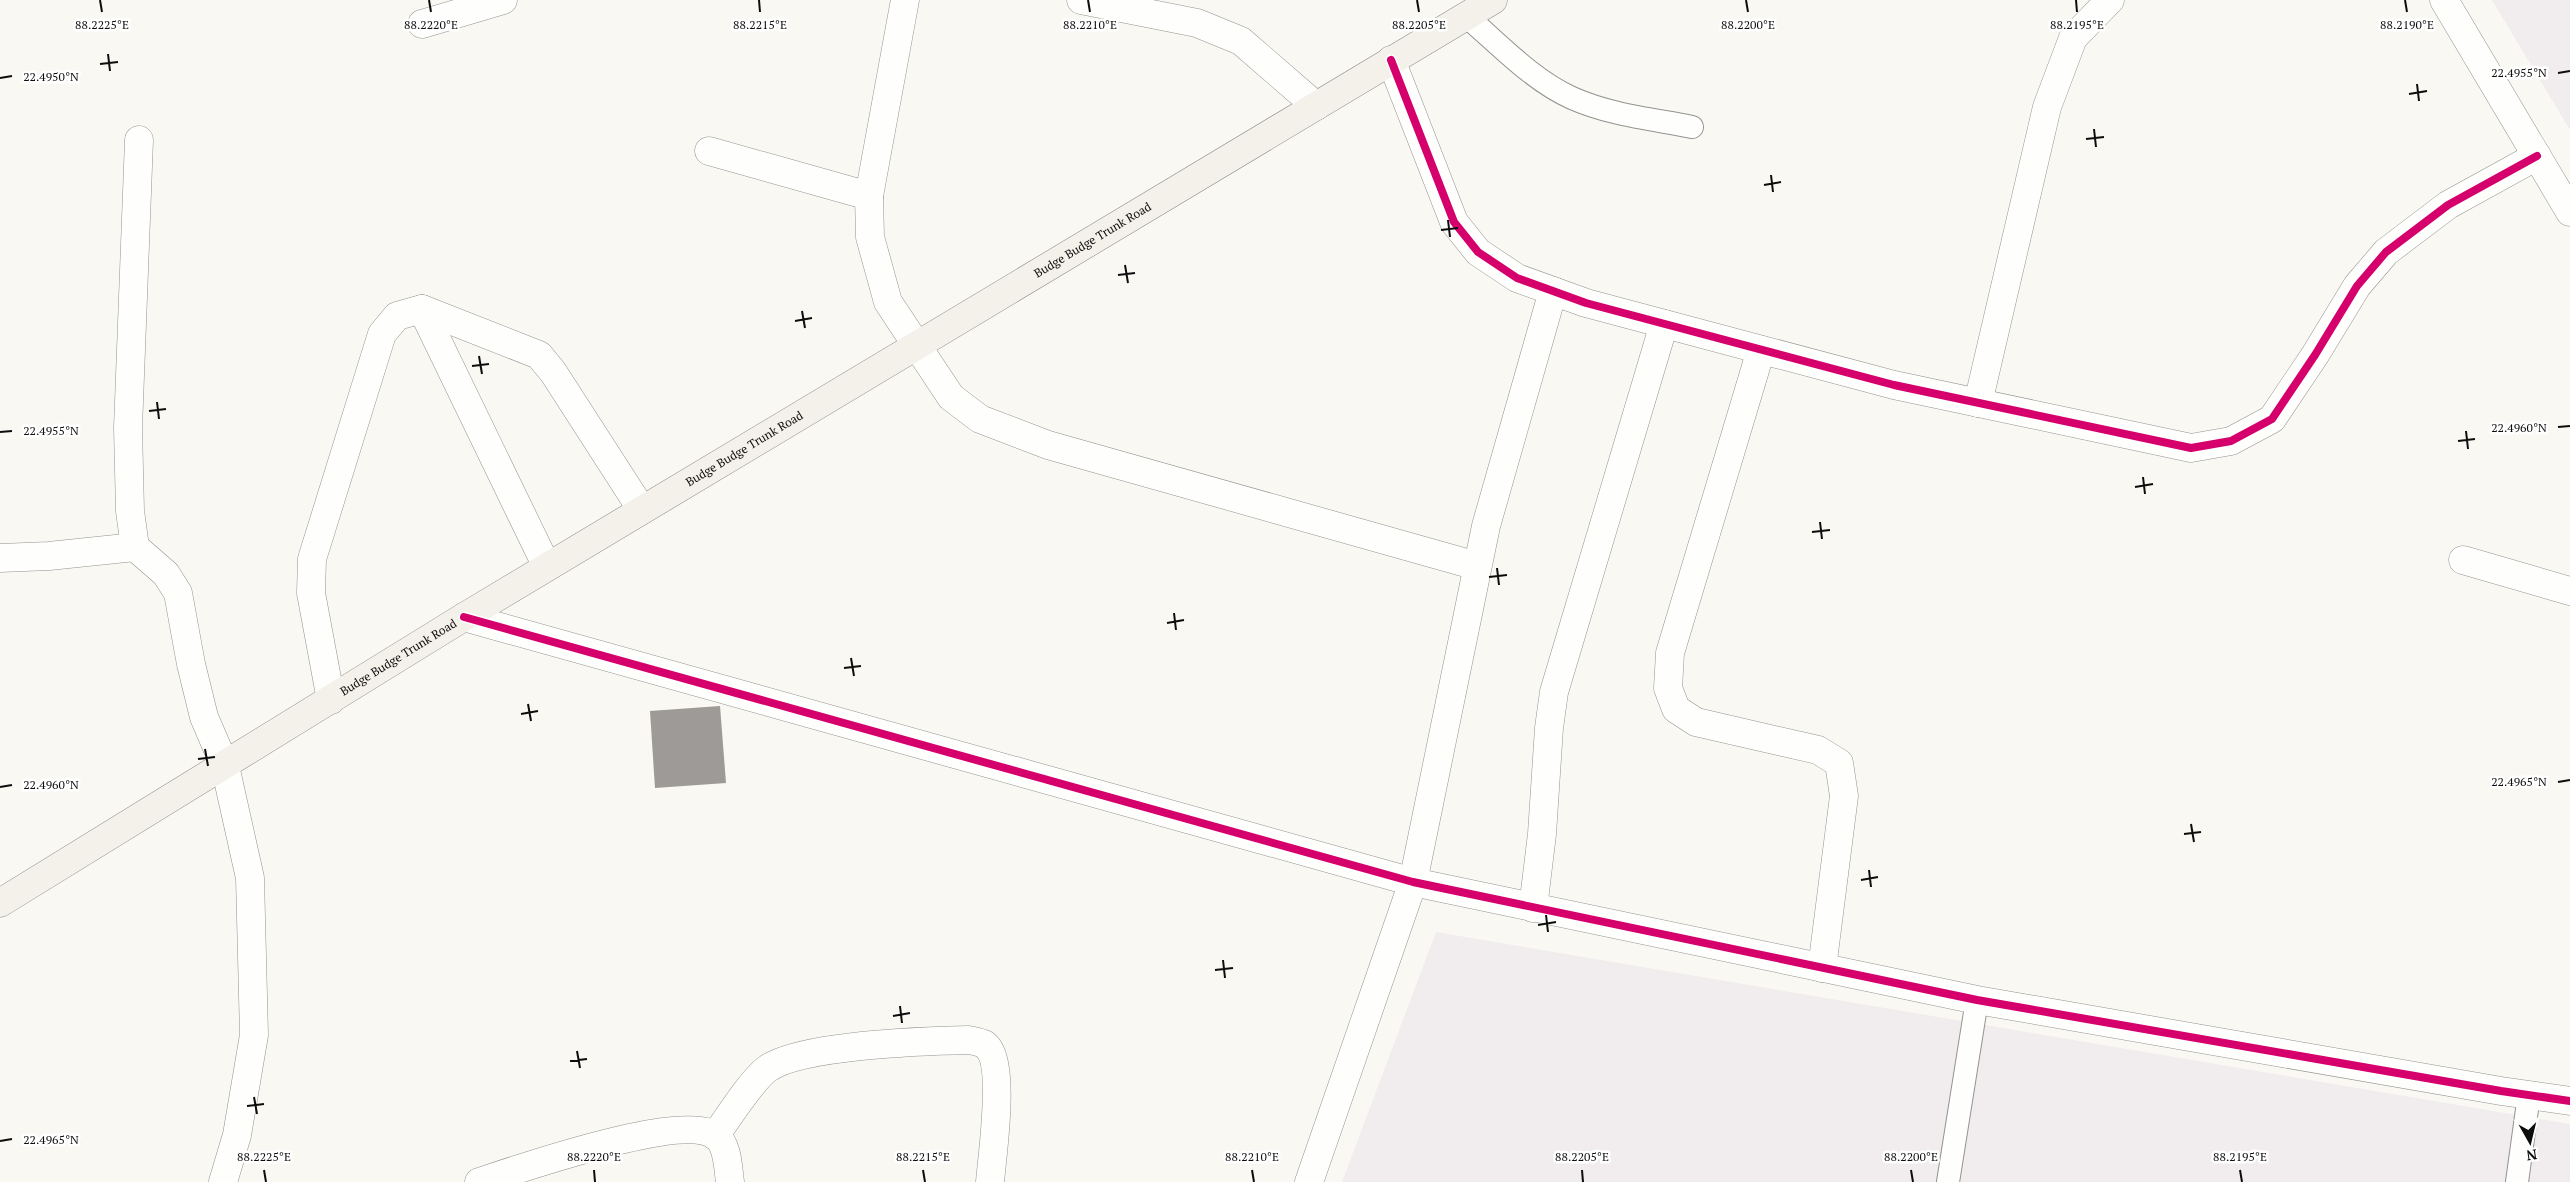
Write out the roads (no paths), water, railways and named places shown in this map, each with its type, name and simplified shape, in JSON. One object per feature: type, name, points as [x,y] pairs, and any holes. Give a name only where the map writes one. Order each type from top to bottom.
[{"type":"main road","name":"Budge Budge Trunk Road","points":[[0,903],[464,617],[1493,0]]},
{"type":"street","points":[[422,24],[503,0]]},
{"type":"street","points":[[905,0],[890,93],[869,196],[870,237],[888,302],[951,397],[980,419],[1048,444],[1477,566]]},
{"type":"street","points":[[1080,0],[1197,22],[1240,41],[1316,106]]},
{"type":"street","points":[[1978,403],[2047,107],[2073,38],[2110,0]]},
{"type":"street","points":[[2444,0],[2570,212]]},
{"type":"street","points":[[1391,60],[1454,222],[1478,252],[1517,278],[1586,303],[1894,384],[2191,448],[2230,441],[2272,419],[2315,355],[2357,286],[2386,252],[2448,205],[2537,156]]},
{"type":"street","points":[[139,140],[128,428],[130,511],[135,547],[166,574],[178,593],[191,664],[204,717],[225,766],[250,878],[254,1035],[237,1136],[223,1182]]},
{"type":"street","points":[[709,151],[869,196]]},
{"type":"street","points":[[1309,1182],[1413,882],[1486,526],[1553,291]]},
{"type":"street","points":[[422,309],[547,567]]},
{"type":"street","points":[[332,700],[311,593],[312,559],[382,334],[397,316],[422,309],[539,355],[553,372],[642,510]]},
{"type":"street","points":[[1533,908],[1542,834],[1549,728],[1554,692],[1664,324]]},
{"type":"street","points":[[1761,350],[1670,653],[1668,688],[1676,708],[1696,722],[1818,750],[1839,763],[1844,796],[1822,968]]},
{"type":"street","points":[[0,558],[48,556],[135,547]]},
{"type":"street","points":[[2463,560],[2570,591]]},
{"type":"street","points":[[464,617],[1413,882],[1976,1000],[2529,1095],[2570,1100]]},
{"type":"street","points":[[715,1136],[765,1070],[788,1057],[838,1050],[969,1040],[984,1044],[993,1056],[998,1090],[990,1182]]},
{"type":"street","points":[[479,1182],[575,1150],[660,1132],[700,1130],[715,1136],[724,1146],[730,1182]]},
{"type":"lane","points":[[1466,16],[1533,73],[1571,98],[1606,110],[1692,127]]},
{"type":"lane","points":[[1948,1182],[1976,1000]]},
{"type":"lane","points":[[2517,1182],[2529,1095]]}]
